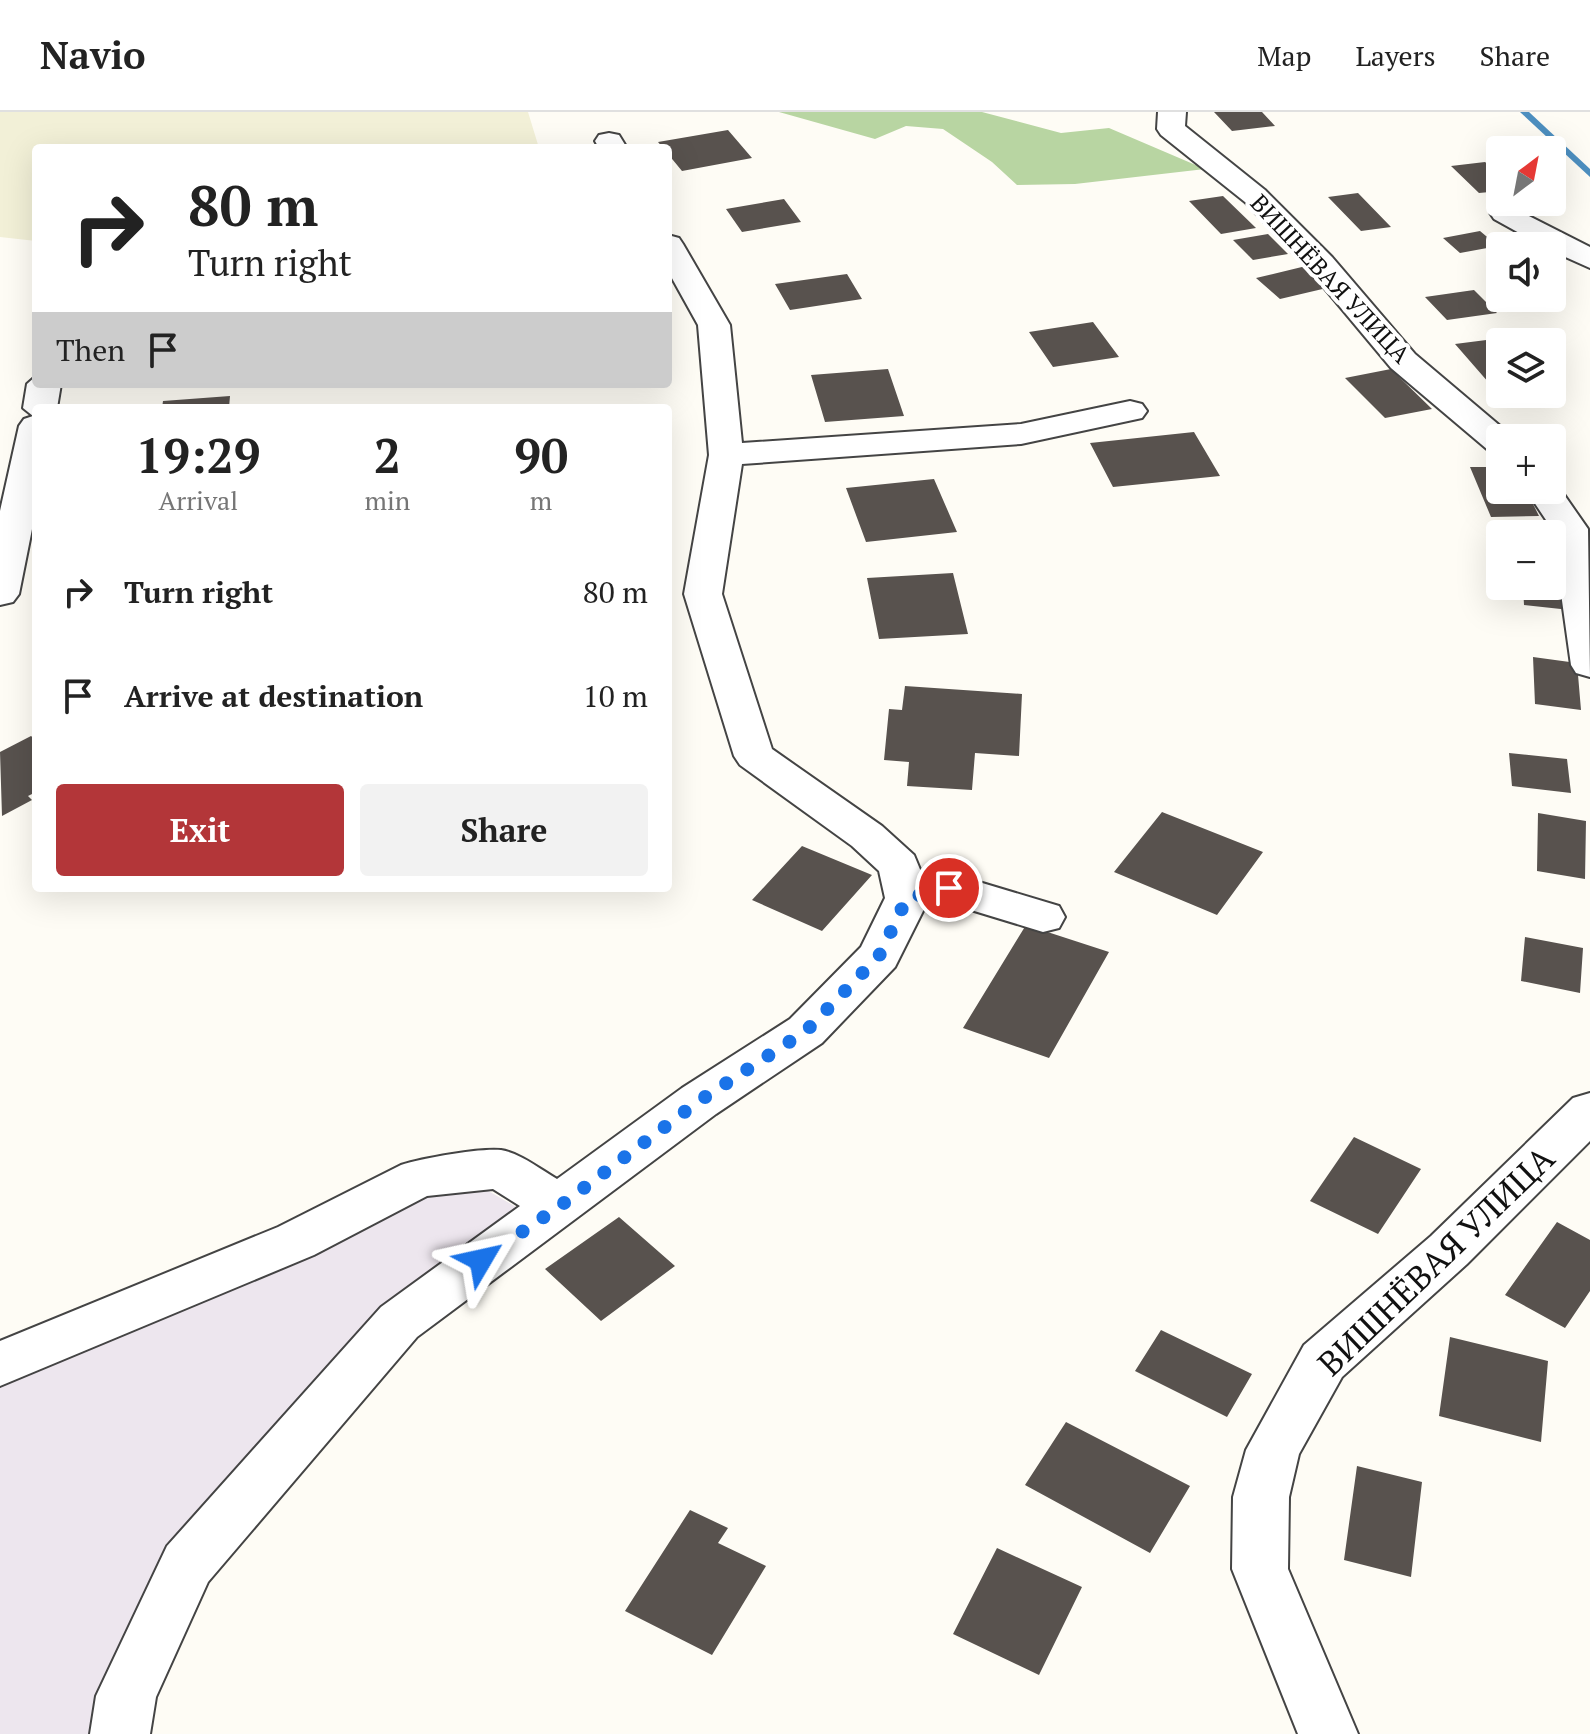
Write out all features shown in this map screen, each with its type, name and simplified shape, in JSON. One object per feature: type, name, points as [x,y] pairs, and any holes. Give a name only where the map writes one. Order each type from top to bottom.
[{"type":"street","name":"ВИШНЁВАЯ УЛИЦА","points":[[1172,112],[1171,129],[1255,196],[1321,264],[1403,361],[1486,431]]},
{"type":"street","points":[[1511,216],[1590,259]]},
{"type":"street","points":[[120,1734],[126,1696],[187,1564],[399,1322],[699,1101],[806,1031],[879,956],[907,898],[899,865],[867,836],[754,756],[703,594],[726,455],[714,325],[672,251]]},
{"type":"street","points":[[726,455],[1021,434],[1130,411]]},
{"type":"street","points":[[0,594],[32,445]]},
{"type":"street","points":[[1553,504],[1570,529],[1590,665]]},
{"type":"street","points":[[907,898],[949,888],[1043,917]]},
{"type":"street","name":"ВИШНЁВАЯ УЛИЦА","points":[[1328,1734],[1260,1569],[1261,1497],[1273,1450],[1323,1361],[1449,1250],[1590,1111]]},
{"type":"street","points":[[0,1364],[296,1241],[418,1178],[500,1169],[560,1206]]},
{"type":"shaded area","points":[[0,112],[528,112],[538,144],[32,144],[32,241],[0,237]]},
{"type":"shaded area","points":[[485,1189],[516,1207],[377,1312],[93,1734],[0,1734],[0,1386],[310,1256],[416,1199]]},
{"type":"green space","points":[[779,112],[982,112],[1061,133],[1109,128],[1205,169],[1075,184],[1017,185],[992,162],[943,129],[906,126],[875,139]]},
{"type":"building","points":[[1214,112],[1262,112],[1275,126],[1232,131]]},
{"type":"building","points":[[728,130],[752,158],[682,171],[672,159],[672,144],[658,142]]},
{"type":"building","points":[[1485,162],[1486,192],[1479,193],[1451,166]]},
{"type":"building","points":[[1358,193],[1391,227],[1361,231],[1328,197]]},
{"type":"building","points":[[1223,196],[1256,228],[1221,234],[1189,201]]},
{"type":"building","points":[[784,199],[801,222],[742,232],[726,209]]},
{"type":"building","points":[[1480,231],[1486,236],[1486,248],[1460,253],[1443,238]]},
{"type":"building","points":[[1268,234],[1288,254],[1253,260],[1233,240]]},
{"type":"building","points":[[1306,266],[1331,287],[1280,299],[1256,278]]},
{"type":"building","points":[[847,274],[862,299],[790,310],[775,284]]},
{"type":"building","points":[[1474,290],[1486,302],[1486,312],[1497,313],[1447,320],[1425,297]]},
{"type":"building","points":[[1093,322],[1119,357],[1053,367],[1029,332]]},
{"type":"building","points":[[1486,340],[1486,380],[1455,344]]},
{"type":"building","points":[[888,369],[904,416],[825,422],[811,375]]},
{"type":"building","points":[[1391,369],[1432,409],[1385,418],[1345,378]]},
{"type":"building","points":[[230,396],[229,404],[163,404],[163,401]]},
{"type":"building","points":[[1194,432],[1220,476],[1113,487],[1090,443]]},
{"type":"building","points":[[1470,467],[1486,467],[1486,504],[1533,504],[1539,516],[1491,517]]},
{"type":"building","points":[[934,479],[957,532],[866,542],[846,488]]},
{"type":"building","points":[[953,573],[968,634],[879,639],[867,578]]},
{"type":"building","points":[[1567,574],[1570,610],[1524,605],[1524,600],[1566,600]]},
{"type":"building","points":[[1533,657],[1577,663],[1581,710],[1535,704]]},
{"type":"building","points":[[905,686],[1022,694],[1019,756],[975,753],[972,790],[907,786],[909,762],[884,760],[889,709],[902,710]]},
{"type":"building","points":[[32,737],[32,794],[28,796],[32,800],[2,816],[0,752]]},
{"type":"building","points":[[1509,753],[1567,759],[1571,793],[1512,786]]},
{"type":"building","points":[[1162,812],[1263,852],[1217,915],[1114,872]]},
{"type":"building","points":[[1538,813],[1586,821],[1585,879],[1537,871]]},
{"type":"building","points":[[802,846],[872,875],[822,931],[752,900]]},
{"type":"building","points":[[1026,925],[1109,952],[1049,1058],[963,1028]]},
{"type":"building","points":[[1525,937],[1583,948],[1580,993],[1521,981]]},
{"type":"building","points":[[1354,1137],[1421,1169],[1378,1234],[1310,1201]]},
{"type":"building","points":[[619,1217],[675,1266],[601,1321],[545,1269]]},
{"type":"building","points":[[1557,1222],[1590,1240],[1590,1291],[1565,1328],[1505,1295]]},
{"type":"building","points":[[1161,1330],[1252,1374],[1227,1417],[1135,1371]]},
{"type":"building","points":[[1450,1337],[1548,1361],[1541,1442],[1439,1416]]},
{"type":"building","points":[[1066,1422],[1190,1486],[1150,1553],[1025,1485]]},
{"type":"building","points":[[1357,1466],[1422,1482],[1411,1577],[1344,1560]]},
{"type":"building","points":[[690,1510],[728,1528],[718,1543],[766,1566],[712,1655],[625,1611]]},
{"type":"building","points":[[997,1548],[1082,1587],[1039,1675],[953,1634]]},
{"type":"waterway","points":[[1524,112],[1590,174]]},
{"type":"route","points":[[481,1260],[560,1206],[699,1101],[806,1031],[879,956],[907,898],[949,888]]}]
